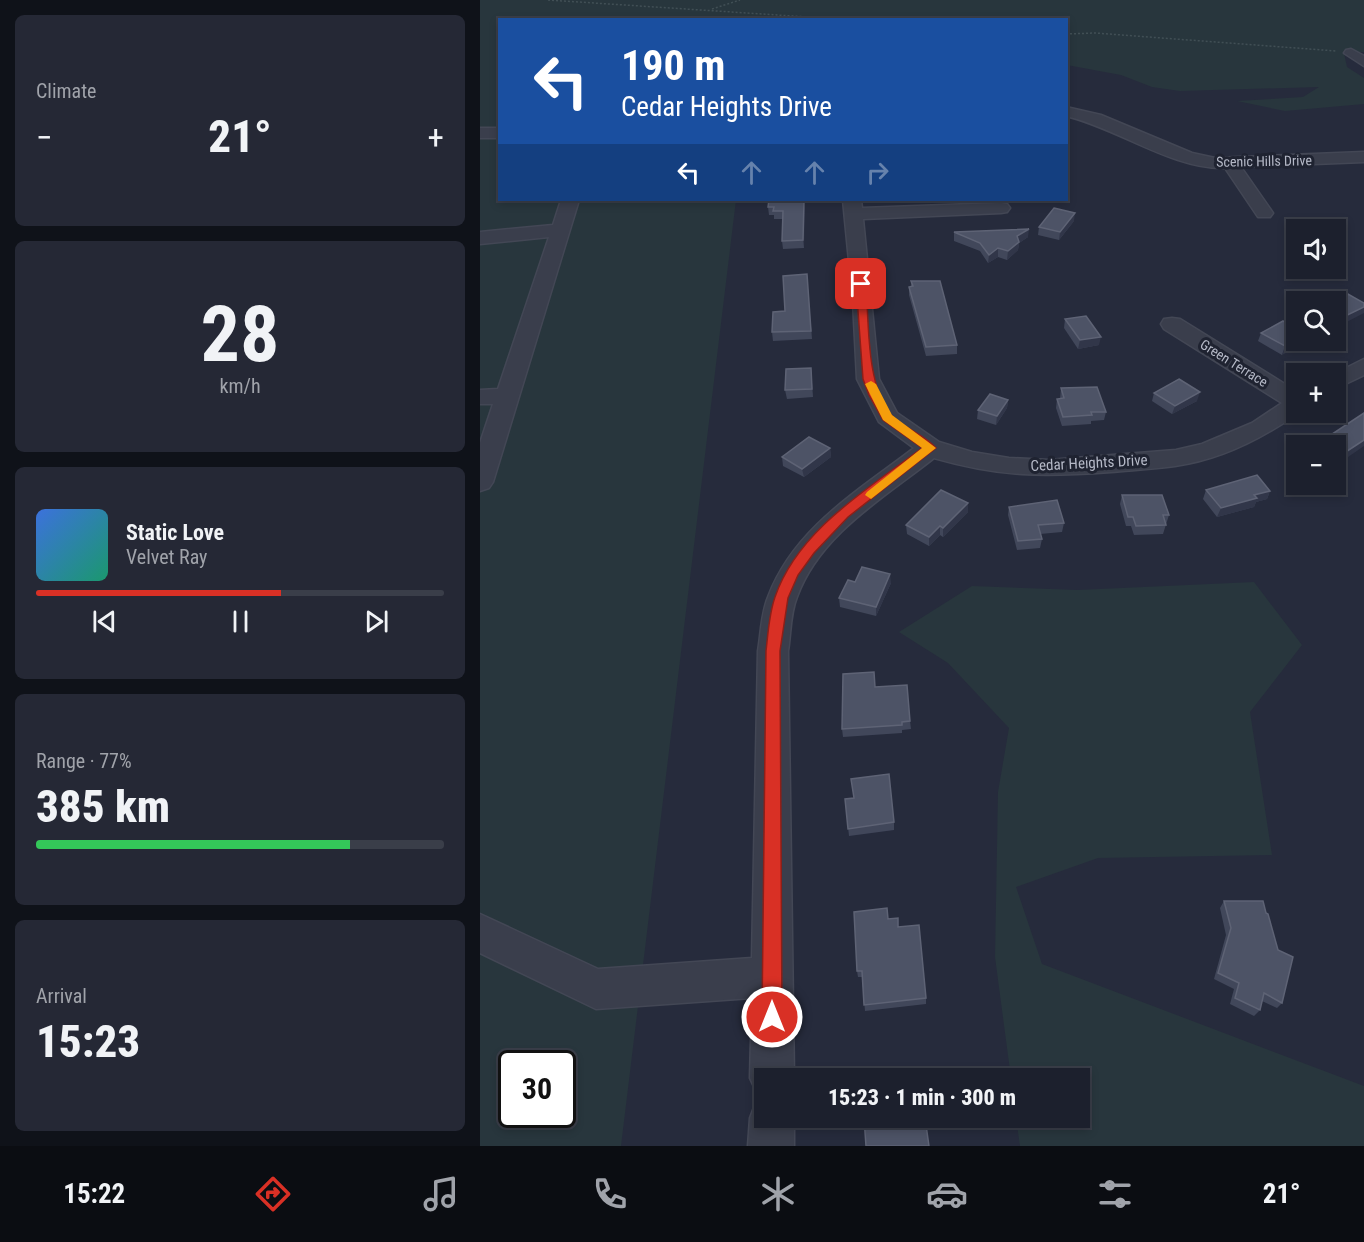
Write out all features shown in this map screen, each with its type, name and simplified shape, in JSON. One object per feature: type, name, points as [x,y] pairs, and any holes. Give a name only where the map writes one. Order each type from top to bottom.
[{"type":"street","points":[[1351,52],[1364,62]]},
{"type":"street","name":"Scenic Hills Drive","points":[[1068,111],[1096,118],[1187,157],[1231,164],[1364,157]]},
{"type":"street","points":[[480,133],[498,133]]},
{"type":"street","points":[[1231,164],[1264,213]]},
{"type":"street","points":[[480,482],[570,201]]},
{"type":"street","points":[[853,207],[1001,208]]},
{"type":"street","name":"Cedar Heights Drive","points":[[853,207],[868,379],[887,417],[930,448],[971,460],[1049,468],[1176,458],[1209,450],[1261,428],[1286,409]]},
{"type":"street","points":[[480,238],[560,230]]},
{"type":"street","name":"Green Terrace","points":[[1172,324],[1286,396]]},
{"type":"street","points":[[1346,376],[1364,366]]},
{"type":"street","points":[[480,397],[507,396]]},
{"type":"street","points":[[772,1068],[773,651],[782,598],[792,574],[816,542],[844,514],[930,448]]},
{"type":"street","points":[[480,933],[596,989],[772,977]]},
{"type":"street","points":[[771,1146],[772,1128]]},
{"type":"path","points":[[548,0],[825,18]]},
{"type":"path","points":[[711,10],[740,0]]},
{"type":"path","points":[[1068,34],[1095,33],[1351,52]]},
{"type":"shaded area","points":[[480,0],[1364,0],[1364,52],[1344,53],[1347,67],[1364,78],[1364,104],[1285,111],[1237,101],[1303,97],[1319,87],[1180,91],[1152,87],[1121,75],[1068,65],[1068,18],[498,18],[498,201],[736,201],[621,1146],[480,1146]]},
{"type":"shaded area","points":[[1254,582],[1302,645],[1250,712],[1272,855],[1098,858],[1016,887],[1042,964],[1364,1086],[1364,1146],[1020,1146],[1017,1128],[1090,1128],[1090,1068],[1010,1068],[995,957],[998,792],[1009,728],[948,663],[899,632],[972,586],[1078,590]]},
{"type":"building","points":[[769,201],[804,201],[803,240],[782,241],[783,211],[773,211],[774,207],[768,207]]},
{"type":"building","points":[[1054,208],[1075,213],[1060,232],[1039,227]]},
{"type":"building","points":[[1029,229],[1017,236],[1019,242],[1008,251],[998,248],[989,255],[980,243],[954,232]]},
{"type":"building","points":[[807,274],[811,331],[772,332],[773,312],[785,311],[783,276]]},
{"type":"building","points":[[911,281],[940,281],[957,345],[926,347],[909,287],[913,286]]},
{"type":"building","points":[[1346,293],[1364,303],[1364,307],[1346,316]]},
{"type":"building","points":[[1086,316],[1101,337],[1080,340],[1065,319]]},
{"type":"building","points":[[1283,321],[1286,323],[1285,346],[1261,333]]},
{"type":"building","points":[[811,368],[812,389],[785,390],[786,369]]},
{"type":"building","points":[[1179,379],[1200,392],[1175,406],[1154,393]]},
{"type":"building","points":[[1097,387],[1106,412],[1063,417],[1057,399],[1064,398],[1061,388]]},
{"type":"building","points":[[990,394],[1008,400],[997,416],[978,410]]},
{"type":"building","points":[[1364,413],[1364,440],[1346,452],[1346,435],[1331,435]]},
{"type":"building","points":[[809,437],[830,448],[802,469],[782,457]]},
{"type":"building","points":[[1257,475],[1270,491],[1254,495],[1257,498],[1221,508],[1206,490]]},
{"type":"building","points":[[941,490],[968,503],[943,528],[940,526],[929,537],[906,525]]},
{"type":"building","points":[[1122,495],[1162,495],[1169,515],[1163,515],[1166,525],[1136,526],[1133,517],[1128,517]]},
{"type":"building","points":[[1057,500],[1064,523],[1038,525],[1042,539],[1018,541],[1009,507]]},
{"type":"building","points":[[862,567],[890,574],[876,607],[839,598],[848,580],[855,582]]},
{"type":"building","points":[[874,672],[875,687],[907,685],[910,721],[902,722],[902,725],[842,729],[843,674]]},
{"type":"building","points":[[889,774],[894,822],[848,829],[845,799],[854,798],[851,779]]},
{"type":"building","points":[[1224,901],[1263,901],[1278,950],[1293,957],[1282,1003],[1264,993],[1260,1010],[1235,998],[1239,983],[1218,973],[1231,928]]},
{"type":"building","points":[[887,908],[888,919],[898,918],[898,927],[919,925],[926,998],[864,1005],[862,971],[857,971],[854,912]]},
{"type":"building","points":[[865,1128],[926,1128],[929,1146],[866,1146]]},
{"type":"slow traffic","points":[[871,384],[887,417],[930,448],[871,495]]},
{"type":"route","points":[[772,1017],[773,651],[782,598],[792,574],[820,537],[844,514],[930,448],[887,417],[868,379],[861,284]]}]
